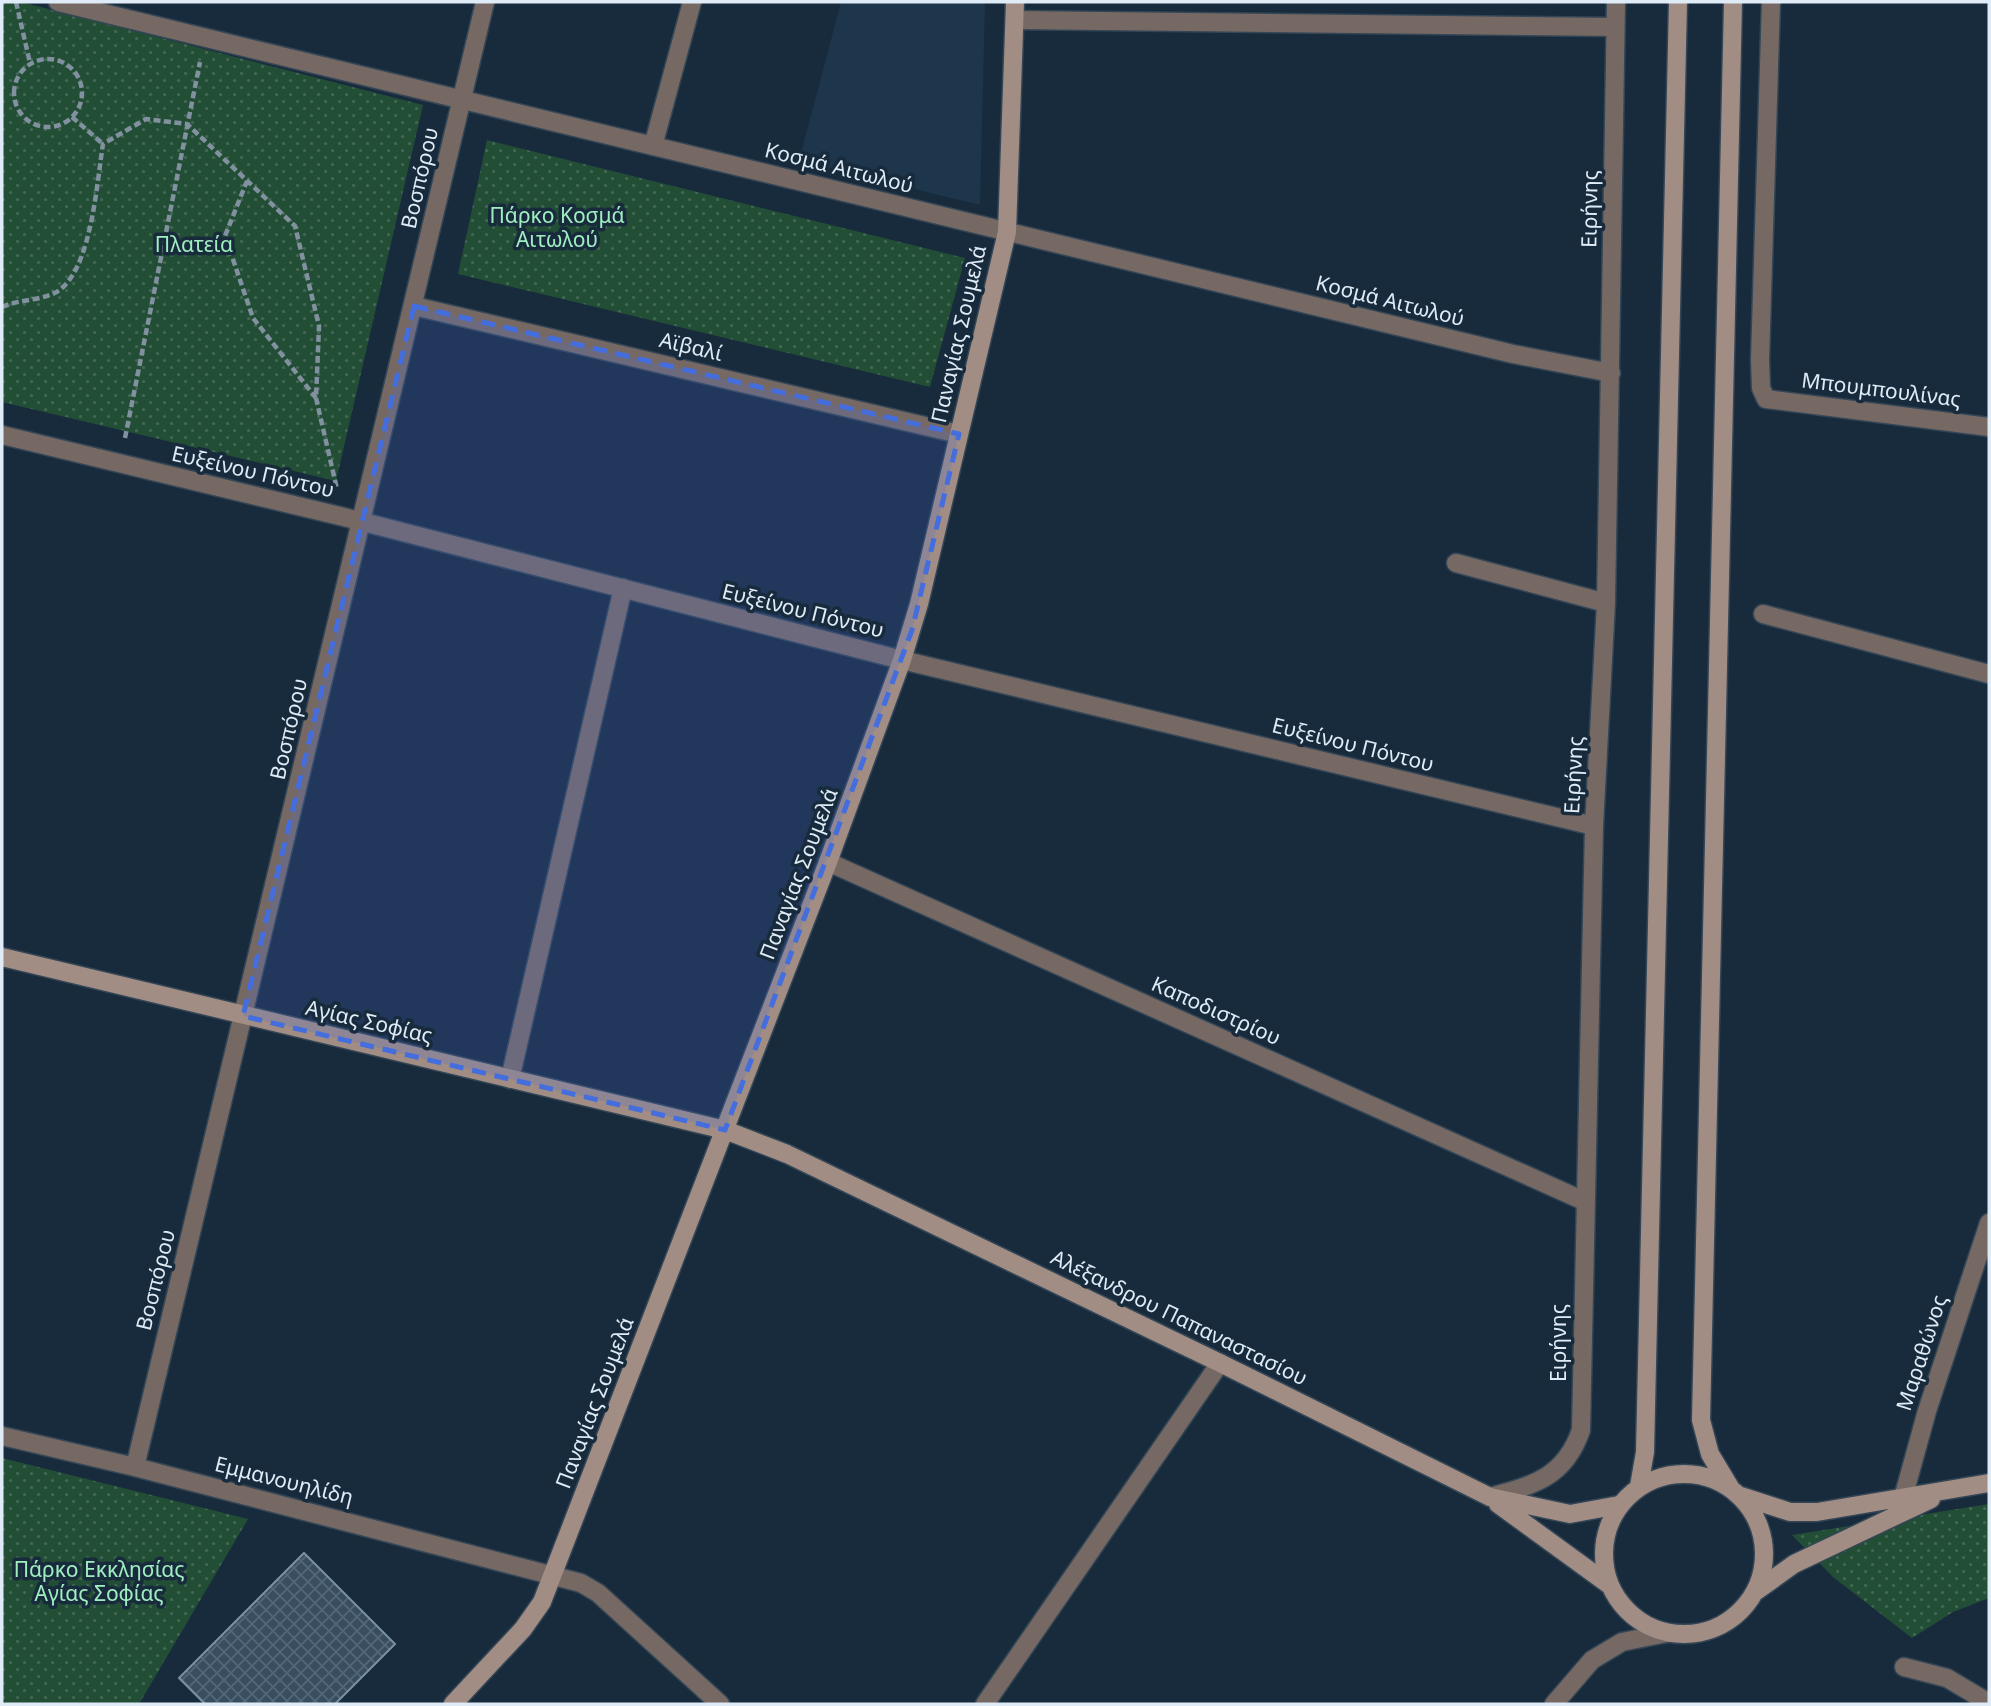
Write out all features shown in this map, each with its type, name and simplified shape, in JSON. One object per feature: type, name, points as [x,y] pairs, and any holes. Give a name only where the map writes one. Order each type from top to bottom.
[{"type":"street","name":"Κοσμά Αιτωλού","points":[[58,2],[1513,354],[1611,373]]},
{"type":"street","name":"Βοσπόρου","points":[[135,1467],[485,2]]},
{"type":"street","points":[[653,146],[692,2]]},
{"type":"street","name":"Ειρήνης","points":[[1490,1497],[1532,1485],[1559,1468],[1573,1451],[1581,1430],[1594,826],[1606,603],[1616,2]]},
{"type":"street","points":[[1639,1486],[1645,1452],[1678,2]]},
{"type":"street","points":[[1733,2],[1701,1420],[1710,1454],[1756,1517],[1764,1542],[1763,1568],[1755,1592]]},
{"type":"street","name":"Μπουμπουλίνας","points":[[1771,2],[1760,360],[1761,388],[1766,399],[1989,427]]},
{"type":"street","points":[[1015,11],[1615,27]]},
{"type":"street","name":"Παναγίας Σουμελά","points":[[453,1704],[528,1622],[542,1602],[828,862],[902,660],[919,604],[1007,232],[1015,11]]},
{"type":"street","name":"Αϊβαλί","points":[[414,306],[959,434]]},
{"type":"street","name":"Ευξείνου Πόντου","points":[[2,435],[344,517],[902,660],[1594,826]]},
{"type":"street","points":[[1456,563],[1606,603]]},
{"type":"street","points":[[510,1079],[623,588]]},
{"type":"street","points":[[1763,614],[1989,674]]},
{"type":"street","name":"Καποδιστρίου","points":[[828,862],[1584,1201]]},
{"type":"street","name":"Αγίας Σοφίας","points":[[2,957],[725,1130]]},
{"type":"street","name":"Αλέξανδρου Παπαναστασίου","points":[[725,1130],[787,1154],[1490,1497],[1570,1514],[1619,1505]]},
{"type":"street","name":"Μαραθώνος","points":[[1903,1499],[1927,1411],[1989,1223]]},
{"type":"street","points":[[985,1704],[1220,1363]]},
{"type":"street","name":"Εμμανουηλίδη","points":[[2,1436],[554,1573],[598,1593],[720,1704]]},
{"type":"street","points":[[1608,1584],[1603,1557],[1606,1529],[1619,1505],[1639,1486],[1664,1475],[1692,1473],[1718,1480],[1736,1493],[1790,1512],[1816,1512],[1989,1483]]},
{"type":"street","points":[[1554,1704],[1592,1660],[1622,1642],[1667,1633],[1693,1634],[1717,1627],[1733,1617],[1755,1592],[1794,1564],[1950,1490]]},
{"type":"street","points":[[1490,1497],[1608,1584],[1623,1607],[1643,1624],[1667,1633]]},
{"type":"street","points":[[1904,1667],[1947,1678],[1989,1703]]},
{"type":"path","points":[[16,2],[30,63]]},
{"type":"path","points":[[120,464],[206,37]]},
{"type":"path","points":[[52,59],[63,62],[78,77],[82,98],[72,117],[52,128],[40,127],[21,114],[13,93],[16,81],[30,63],[52,59]]},
{"type":"path","points":[[72,117],[103,144]]},
{"type":"path","points":[[103,144],[146,119],[187,124],[295,226],[319,326],[316,398],[344,517]]},
{"type":"path","points":[[2,307],[19,299],[45,298],[64,287],[82,255],[93,214],[103,144]]},
{"type":"path","points":[[247,181],[225,236],[253,318],[316,398]]},
{"type":"highlighted area","points":[[414,306],[959,434],[912,630],[725,1130],[243,1016]]},
{"type":"shaded area","points":[[841,2],[985,2],[980,205],[799,161]]},
{"type":"green space","name":"Πλατεία","points":[[2,2],[21,2],[423,105],[336,481],[2,402]]},
{"type":"green space","name":"Πάρκο Κοσμά Αιτωλού","points":[[487,140],[965,258],[930,387],[458,274]]},
{"type":"green space","name":"Πάρκο Εκκλησίας Αγίας Σοφίας","points":[[2,1458],[248,1519],[139,1704],[7,1704],[2,1699]]},
{"type":"green space","points":[[1989,1504],[1989,1598],[1953,1612],[1912,1638],[1833,1577],[1792,1535]]},
{"type":"building","points":[[304,1553],[395,1644],[335,1704],[205,1704],[179,1678]]}]
